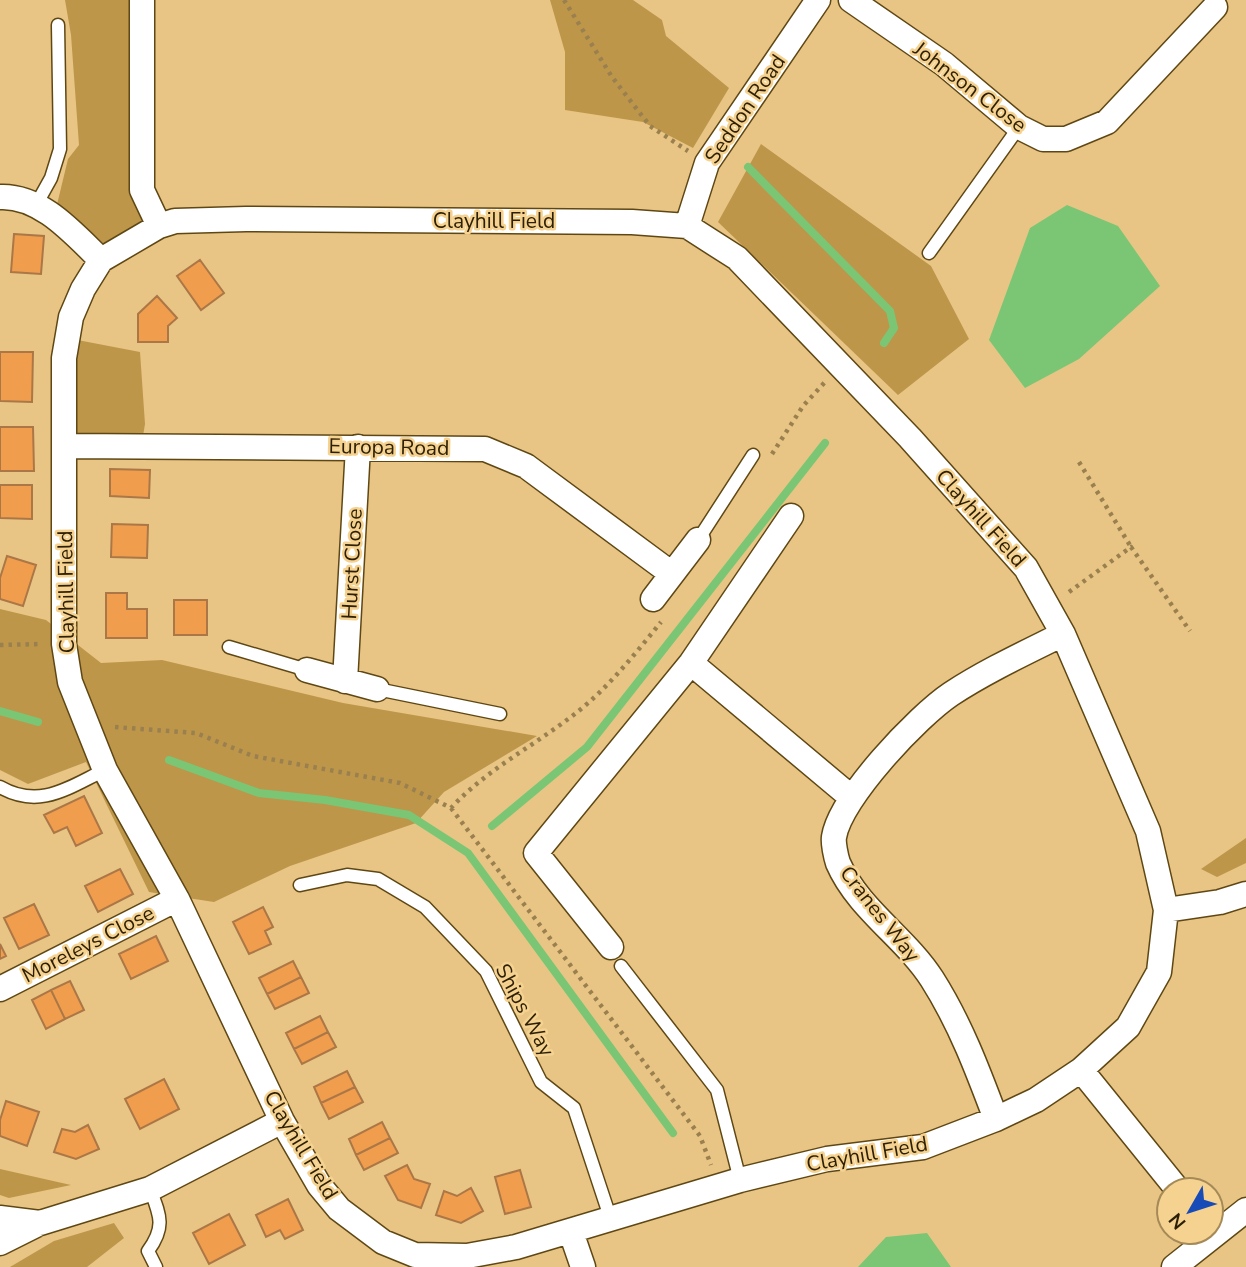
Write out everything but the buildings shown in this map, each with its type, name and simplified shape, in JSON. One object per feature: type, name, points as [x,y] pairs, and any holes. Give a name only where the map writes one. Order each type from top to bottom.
[{"type":"street","points":[[142,0],[142,190],[159,226]]},
{"type":"street","name":"Seddon Road","points":[[687,226],[707,163],[818,0]]},
{"type":"street","name":"Johnson Close","points":[[851,0],[944,64],[1019,127],[1043,139],[1066,139],[1107,122],[1215,7]]},
{"type":"street","points":[[0,197],[36,205],[65,225],[101,260]]},
{"type":"street","name":"Clayhill Field","points":[[260,219],[632,222],[687,226],[737,258],[910,438],[1026,568],[1063,634],[1148,831],[1166,910],[1159,972],[1128,1027],[1081,1070],[1036,1100],[996,1119],[923,1147],[827,1159],[730,1183],[571,1231],[467,1256],[413,1261],[339,1209],[319,1185],[282,1121],[177,898],[89,735],[70,682],[64,644],[64,358],[71,317],[83,289],[101,260],[159,226],[175,221],[260,219]]},
{"type":"street","name":"Europa Road","points":[[66,446],[485,449],[526,466],[672,574]]},
{"type":"street","name":"Hurst Close","points":[[345,681],[358,447]]},
{"type":"street","points":[[616,957],[536,853],[691,663],[791,516]]},
{"type":"street","points":[[661,605],[672,574],[698,540]]},
{"type":"street","name":"Cranes Way","points":[[996,1119],[970,1051],[931,977],[861,897],[838,863],[834,837],[852,798],[915,723],[949,696],[995,668],[1063,634]]},
{"type":"street","points":[[691,663],[852,798]]},
{"type":"street","points":[[307,670],[377,689]]},
{"type":"street","points":[[1166,910],[1220,902],[1246,894]]},
{"type":"street","name":"Moreleys Close","points":[[0,989],[177,898]]},
{"type":"street","points":[[1081,1070],[1167,1176]]},
{"type":"street","points":[[0,1243],[40,1223],[150,1189],[282,1121]]},
{"type":"street","points":[[1225,1225],[1246,1210]]},
{"type":"street","points":[[0,1218],[40,1223]]},
{"type":"street","points":[[571,1231],[583,1267]]},
{"type":"street","points":[[1174,1267],[1198,1246]]},
{"type":"lane","points":[[36,205],[51,178],[60,149],[58,26]]},
{"type":"lane","points":[[929,253],[1019,127]]},
{"type":"lane","points":[[698,540],[753,455]]},
{"type":"lane","points":[[229,647],[307,670]]},
{"type":"lane","points":[[377,689],[500,714]]},
{"type":"lane","points":[[0,787],[33,799],[53,794],[105,769]]},
{"type":"lane","name":"Ships Way","points":[[300,885],[347,875],[378,879],[425,907],[486,971],[541,1082],[574,1108],[611,1220]]},
{"type":"lane","points":[[616,957],[717,1090],[730,1183]]},
{"type":"lane","points":[[150,1189],[159,1214],[160,1236],[148,1251],[156,1267]]},
{"type":"path","points":[[564,0],[612,77],[650,127],[707,163]]},
{"type":"path","points":[[768,461],[803,406],[839,366]]},
{"type":"path","points":[[1079,462],[1131,547],[1190,631]]},
{"type":"path","points":[[1048,607],[1131,547]]},
{"type":"path","points":[[451,808],[475,782],[576,713],[616,675],[661,605]]},
{"type":"path","points":[[0,645],[64,644]]},
{"type":"path","points":[[89,735],[120,726],[197,733],[253,756],[400,783],[451,808],[700,1136],[730,1183]]},
{"type":"shaded area","points":[[65,0],[139,0],[142,190],[159,226],[101,260],[54,217],[68,159],[79,145],[71,35]]},
{"type":"shaded area","points":[[550,0],[633,0],[662,20],[666,36],[729,88],[693,148],[643,122],[565,110],[565,52]]},
{"type":"shaded area","points":[[761,144],[931,266],[969,339],[898,395],[718,222]]},
{"type":"shaded area","points":[[1067,205],[1118,226],[1160,286],[1079,359],[1025,388],[989,340],[1030,228]]},
{"type":"shaded area","points":[[67,338],[140,352],[145,424],[142,442],[71,446]]},
{"type":"shaded area","points":[[0,609],[46,620],[101,663],[162,660],[343,703],[537,736],[444,792],[416,823],[290,866],[214,902],[149,892],[86,762],[28,784],[0,770]]},
{"type":"shaded area","points":[[1246,838],[1246,863],[1217,877],[1201,869]]},
{"type":"shaded area","points":[[0,1169],[71,1185],[9,1198],[0,1195]]},
{"type":"shaded area","points":[[114,1223],[124,1238],[87,1267],[10,1267],[54,1241]]},
{"type":"shaded area","points":[[927,1233],[951,1267],[858,1267],[886,1237]]},
{"type":"waterway","points":[[748,167],[890,311],[894,328],[884,343]]},
{"type":"waterway","points":[[492,826],[587,747],[825,443]]},
{"type":"waterway","points":[[0,711],[38,722]]},
{"type":"waterway","points":[[169,760],[259,793],[325,800],[409,815],[468,853],[673,1133]]}]
